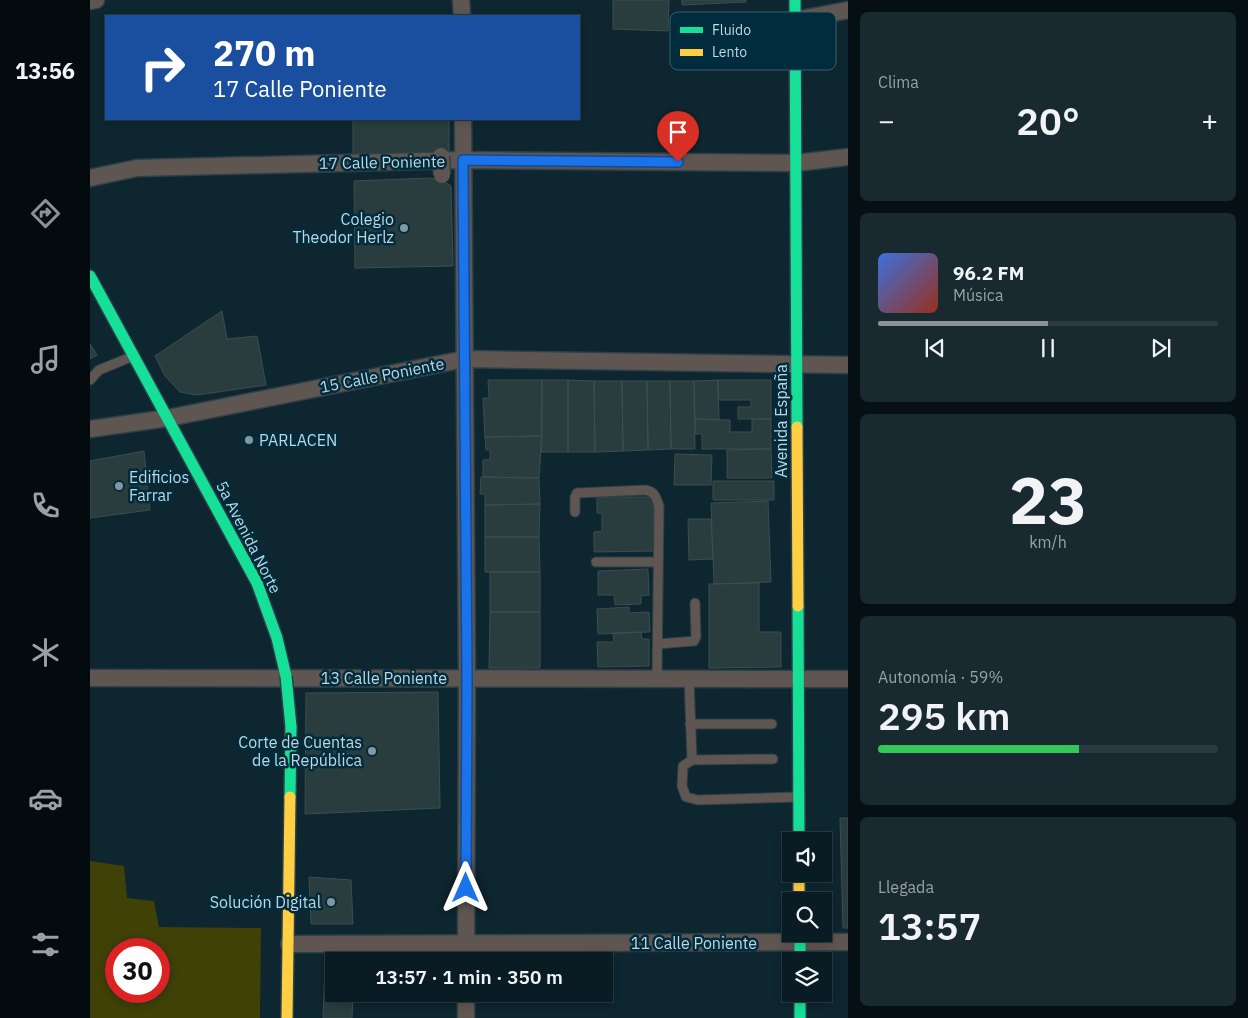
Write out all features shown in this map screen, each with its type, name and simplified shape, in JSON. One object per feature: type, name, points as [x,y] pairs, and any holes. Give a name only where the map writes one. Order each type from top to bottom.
[{"type":"main road","name":"Avenida España","points":[[795,70],[799,832]]},
{"type":"main road","name":"5a Avenida Norte","points":[[90,276],[93,289],[134,356],[257,583],[272,623],[282,660],[291,727],[288,1018]]},
{"type":"main road","points":[[800,1002],[800,1018]]},
{"type":"street","points":[[90,1],[96,0]]},
{"type":"street","points":[[462,0],[462,15]]},
{"type":"street","points":[[463,120],[467,678],[466,952]]},
{"type":"street","points":[[441,156],[442,180]]},
{"type":"street","name":"17 Calle Poniente","points":[[90,178],[137,168],[463,160],[796,163],[848,157]]},
{"type":"street","name":"15 Calle Poniente","points":[[90,429],[168,418],[465,359],[848,365]]},
{"type":"street","name":"13 Calle Poniente","points":[[90,678],[848,679]]},
{"type":"street","name":"11 Calle Poniente","points":[[289,944],[466,945],[782,938]]},
{"type":"street","name":"11 Calle Poniente","points":[[832,941],[848,942]]},
{"type":"street","points":[[466,1002],[466,1018]]},
{"type":"lane","points":[[91,377],[99,370],[134,356]]},
{"type":"lane","points":[[576,512],[575,497],[577,493],[652,491],[659,506],[657,679]]},
{"type":"lane","points":[[596,562],[658,562]]},
{"type":"lane","points":[[658,644],[694,641],[696,638],[695,603]]},
{"type":"lane","points":[[689,679],[692,760]]},
{"type":"lane","points":[[690,724],[772,724]]},
{"type":"lane","points":[[773,759],[692,760],[683,766],[682,786],[686,797],[698,800],[799,797]]},
{"type":"shaded area","points":[[90,861],[124,866],[127,898],[154,901],[159,927],[261,928],[260,1018],[90,1018]]},
{"type":"building","points":[[613,0],[669,0],[668,31],[613,29]]},
{"type":"building","points":[[682,0],[746,0],[746,2],[682,5]]},
{"type":"building","points":[[353,120],[449,120],[449,153],[353,159]]},
{"type":"building","name":"Colegio Theodor Herlz","points":[[429,178],[442,180],[451,186],[453,266],[355,268],[354,181]]},
{"type":"building","points":[[222,311],[227,339],[257,336],[266,385],[197,395],[180,392],[165,376],[155,356]]},
{"type":"building","points":[[90,344],[97,355],[90,359]]},
{"type":"building","points":[[488,380],[542,380],[542,436],[485,437],[483,398],[489,398]]},
{"type":"building","points":[[542,380],[568,380],[568,452],[541,452]]},
{"type":"building","points":[[568,380],[594,381],[595,452],[568,452]]},
{"type":"building","points":[[718,380],[771,380],[771,419],[738,419],[738,407],[751,407],[751,400],[718,400]]},
{"type":"building","points":[[718,380],[719,420],[695,419],[694,381]]},
{"type":"building","points":[[594,381],[622,381],[623,451],[595,452]]},
{"type":"building","points":[[622,381],[647,381],[648,450],[623,451]]},
{"type":"building","points":[[647,381],[670,381],[671,449],[648,450]]},
{"type":"building","points":[[670,381],[694,381],[695,449],[671,449]]},
{"type":"building","points":[[695,419],[730,420],[730,432],[752,432],[752,419],[771,419],[771,449],[702,449],[702,434],[695,434]]},
{"type":"building","points":[[542,436],[539,478],[483,477],[483,460],[490,460],[490,450],[486,450],[485,437]]},
{"type":"building","points":[[771,449],[772,478],[727,478],[727,450]]},
{"type":"building","name":"Edificios Farrar","points":[[144,451],[150,510],[90,518],[90,461]]},
{"type":"building","points":[[675,454],[712,455],[711,485],[674,485]]},
{"type":"building","points":[[481,477],[539,478],[540,504],[485,505],[485,494],[480,494]]},
{"type":"building","points":[[713,481],[774,481],[774,500],[713,500]]},
{"type":"building","points":[[597,497],[653,497],[654,551],[594,552],[594,532],[602,531],[602,513],[597,513]]},
{"type":"building","points":[[768,501],[771,582],[714,584],[711,503]]},
{"type":"building","points":[[540,504],[539,537],[485,537],[485,505]]},
{"type":"building","points":[[688,519],[711,519],[713,559],[689,560]]},
{"type":"building","points":[[485,537],[539,537],[540,572],[485,572]]},
{"type":"building","points":[[648,569],[649,595],[641,596],[641,604],[615,605],[614,595],[598,595],[598,571]]},
{"type":"building","points":[[490,572],[540,572],[540,612],[490,612]]},
{"type":"building","points":[[759,583],[759,632],[781,632],[781,667],[709,668],[709,584]]},
{"type":"building","points":[[629,607],[629,613],[649,612],[650,632],[598,634],[597,609]]},
{"type":"building","points":[[490,612],[540,612],[540,668],[489,668]]},
{"type":"building","points":[[641,632],[642,639],[649,639],[649,666],[598,667],[597,642],[614,642],[613,633]]},
{"type":"building","name":"Corte de Cuentas de la República","points":[[438,692],[440,808],[305,814],[306,693]]},
{"type":"building","points":[[840,818],[848,818],[848,928],[843,928]]},
{"type":"building","name":"Solución Digital","points":[[309,877],[351,880],[353,924],[311,924]]},
{"type":"building","points":[[325,968],[325,1002],[353,1002],[352,1018],[323,1018]]},
{"type":"traffic: fast","points":[[795,0],[795,12]]},
{"type":"traffic: fast","points":[[795,70],[797,427]]},
{"type":"traffic: fast","points":[[90,276],[257,583],[277,638],[286,676]]},
{"type":"traffic: fast","points":[[798,606],[799,832]]},
{"type":"traffic: fast","points":[[286,676],[291,727]]},
{"type":"traffic: fast","points":[[290,797],[291,727]]},
{"type":"traffic: fast","points":[[800,942],[800,952]]},
{"type":"traffic: fast","points":[[800,1002],[800,1018]]},
{"type":"traffic: slow","points":[[797,427],[798,606]]},
{"type":"traffic: slow","points":[[287,1018],[290,797]]},
{"type":"traffic: slow","points":[[799,882],[799,892]]},
{"type":"place","name":"Colegio Theodor Herlz","points":[[404,228]]},
{"type":"place","name":"PARLACEN","points":[[249,440]]},
{"type":"place","name":"Edificios Farrar","points":[[119,486]]},
{"type":"place","name":"Corte de Cuentas de la República","points":[[372,751]]},
{"type":"place","name":"Solución Digital","points":[[331,902]]},
{"type":"route","points":[[466,888],[467,678],[463,160],[678,162]]}]
